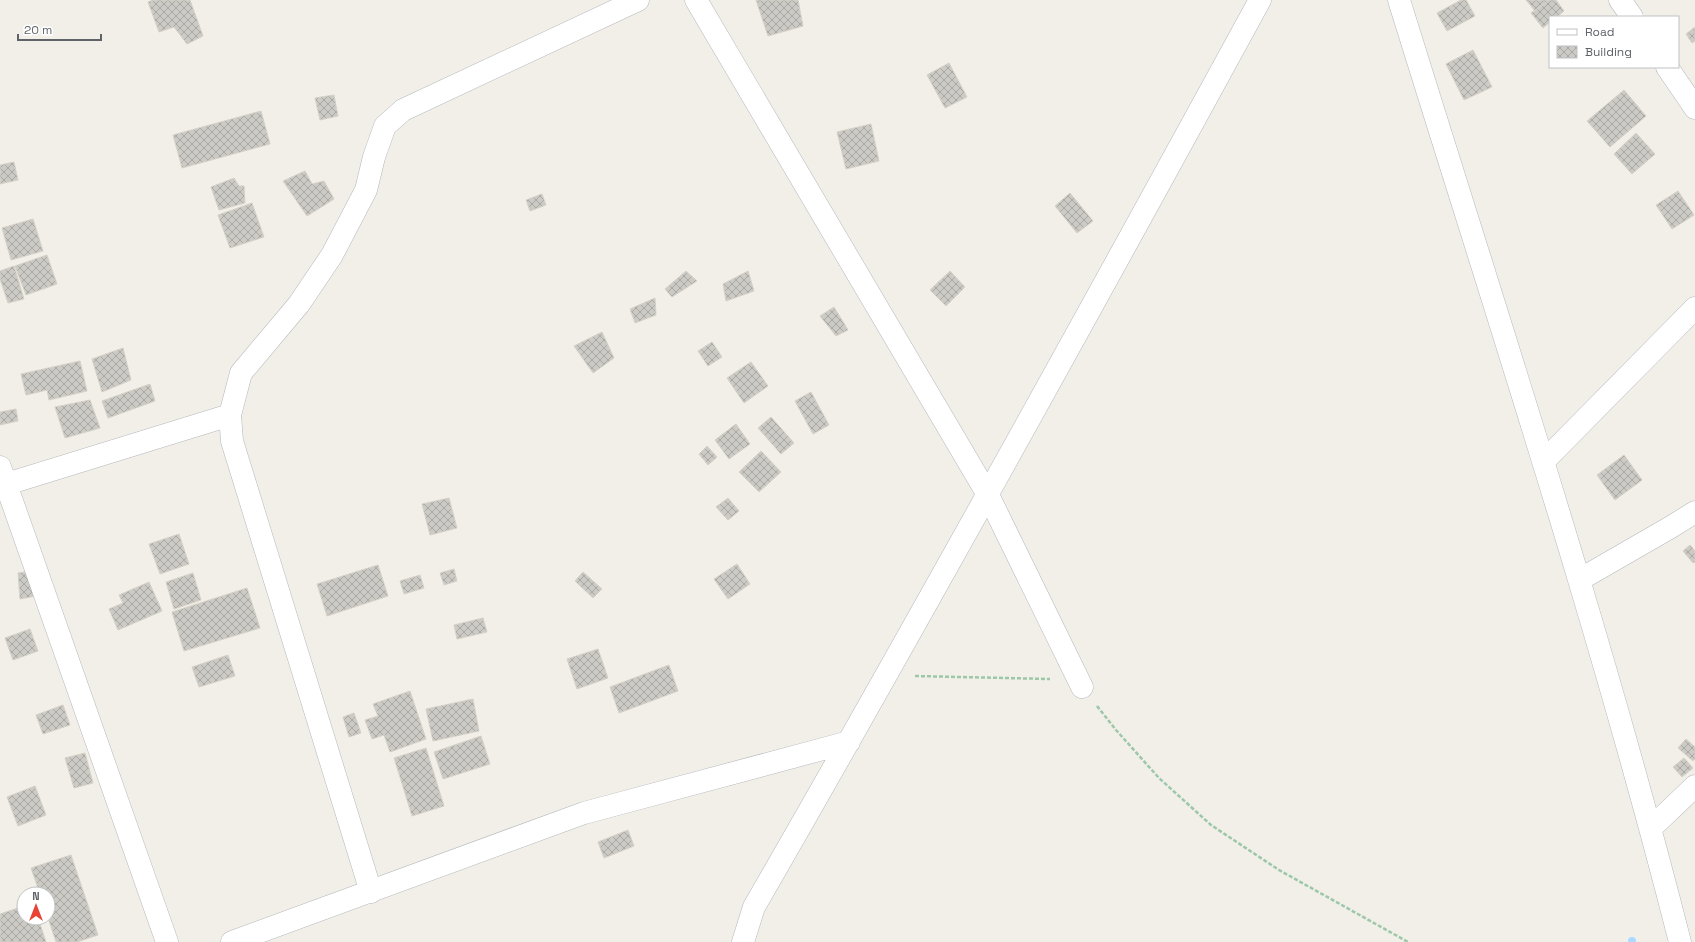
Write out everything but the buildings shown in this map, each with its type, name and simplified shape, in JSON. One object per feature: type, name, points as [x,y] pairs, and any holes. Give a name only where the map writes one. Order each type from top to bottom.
[{"type":"street","points":[[371,892],[232,441],[230,415],[241,373],[299,304],[332,256],[366,190],[374,157],[385,126],[403,110],[638,0]]},
{"type":"street","points":[[696,0],[988,495],[1082,687]]},
{"type":"street","points":[[743,942],[754,907],[887,676],[988,495],[1260,0]]},
{"type":"street","points":[[1399,0],[1579,580],[1651,828],[1680,942]]},
{"type":"street","points":[[1620,0],[1631,16]]},
{"type":"street","points":[[1668,68],[1695,108]]},
{"type":"street","points":[[1543,462],[1695,308]]},
{"type":"street","points":[[167,942],[2,479],[230,415]]},
{"type":"street","points":[[1579,580],[1695,512]]},
{"type":"street","points":[[232,942],[584,813],[849,742]]},
{"type":"street","points":[[1651,828],[1695,786]]},
{"type":"path","points":[[887,676],[1052,679],[1082,687],[1116,730],[1159,778],[1211,825],[1279,870],[1408,942]]}]
